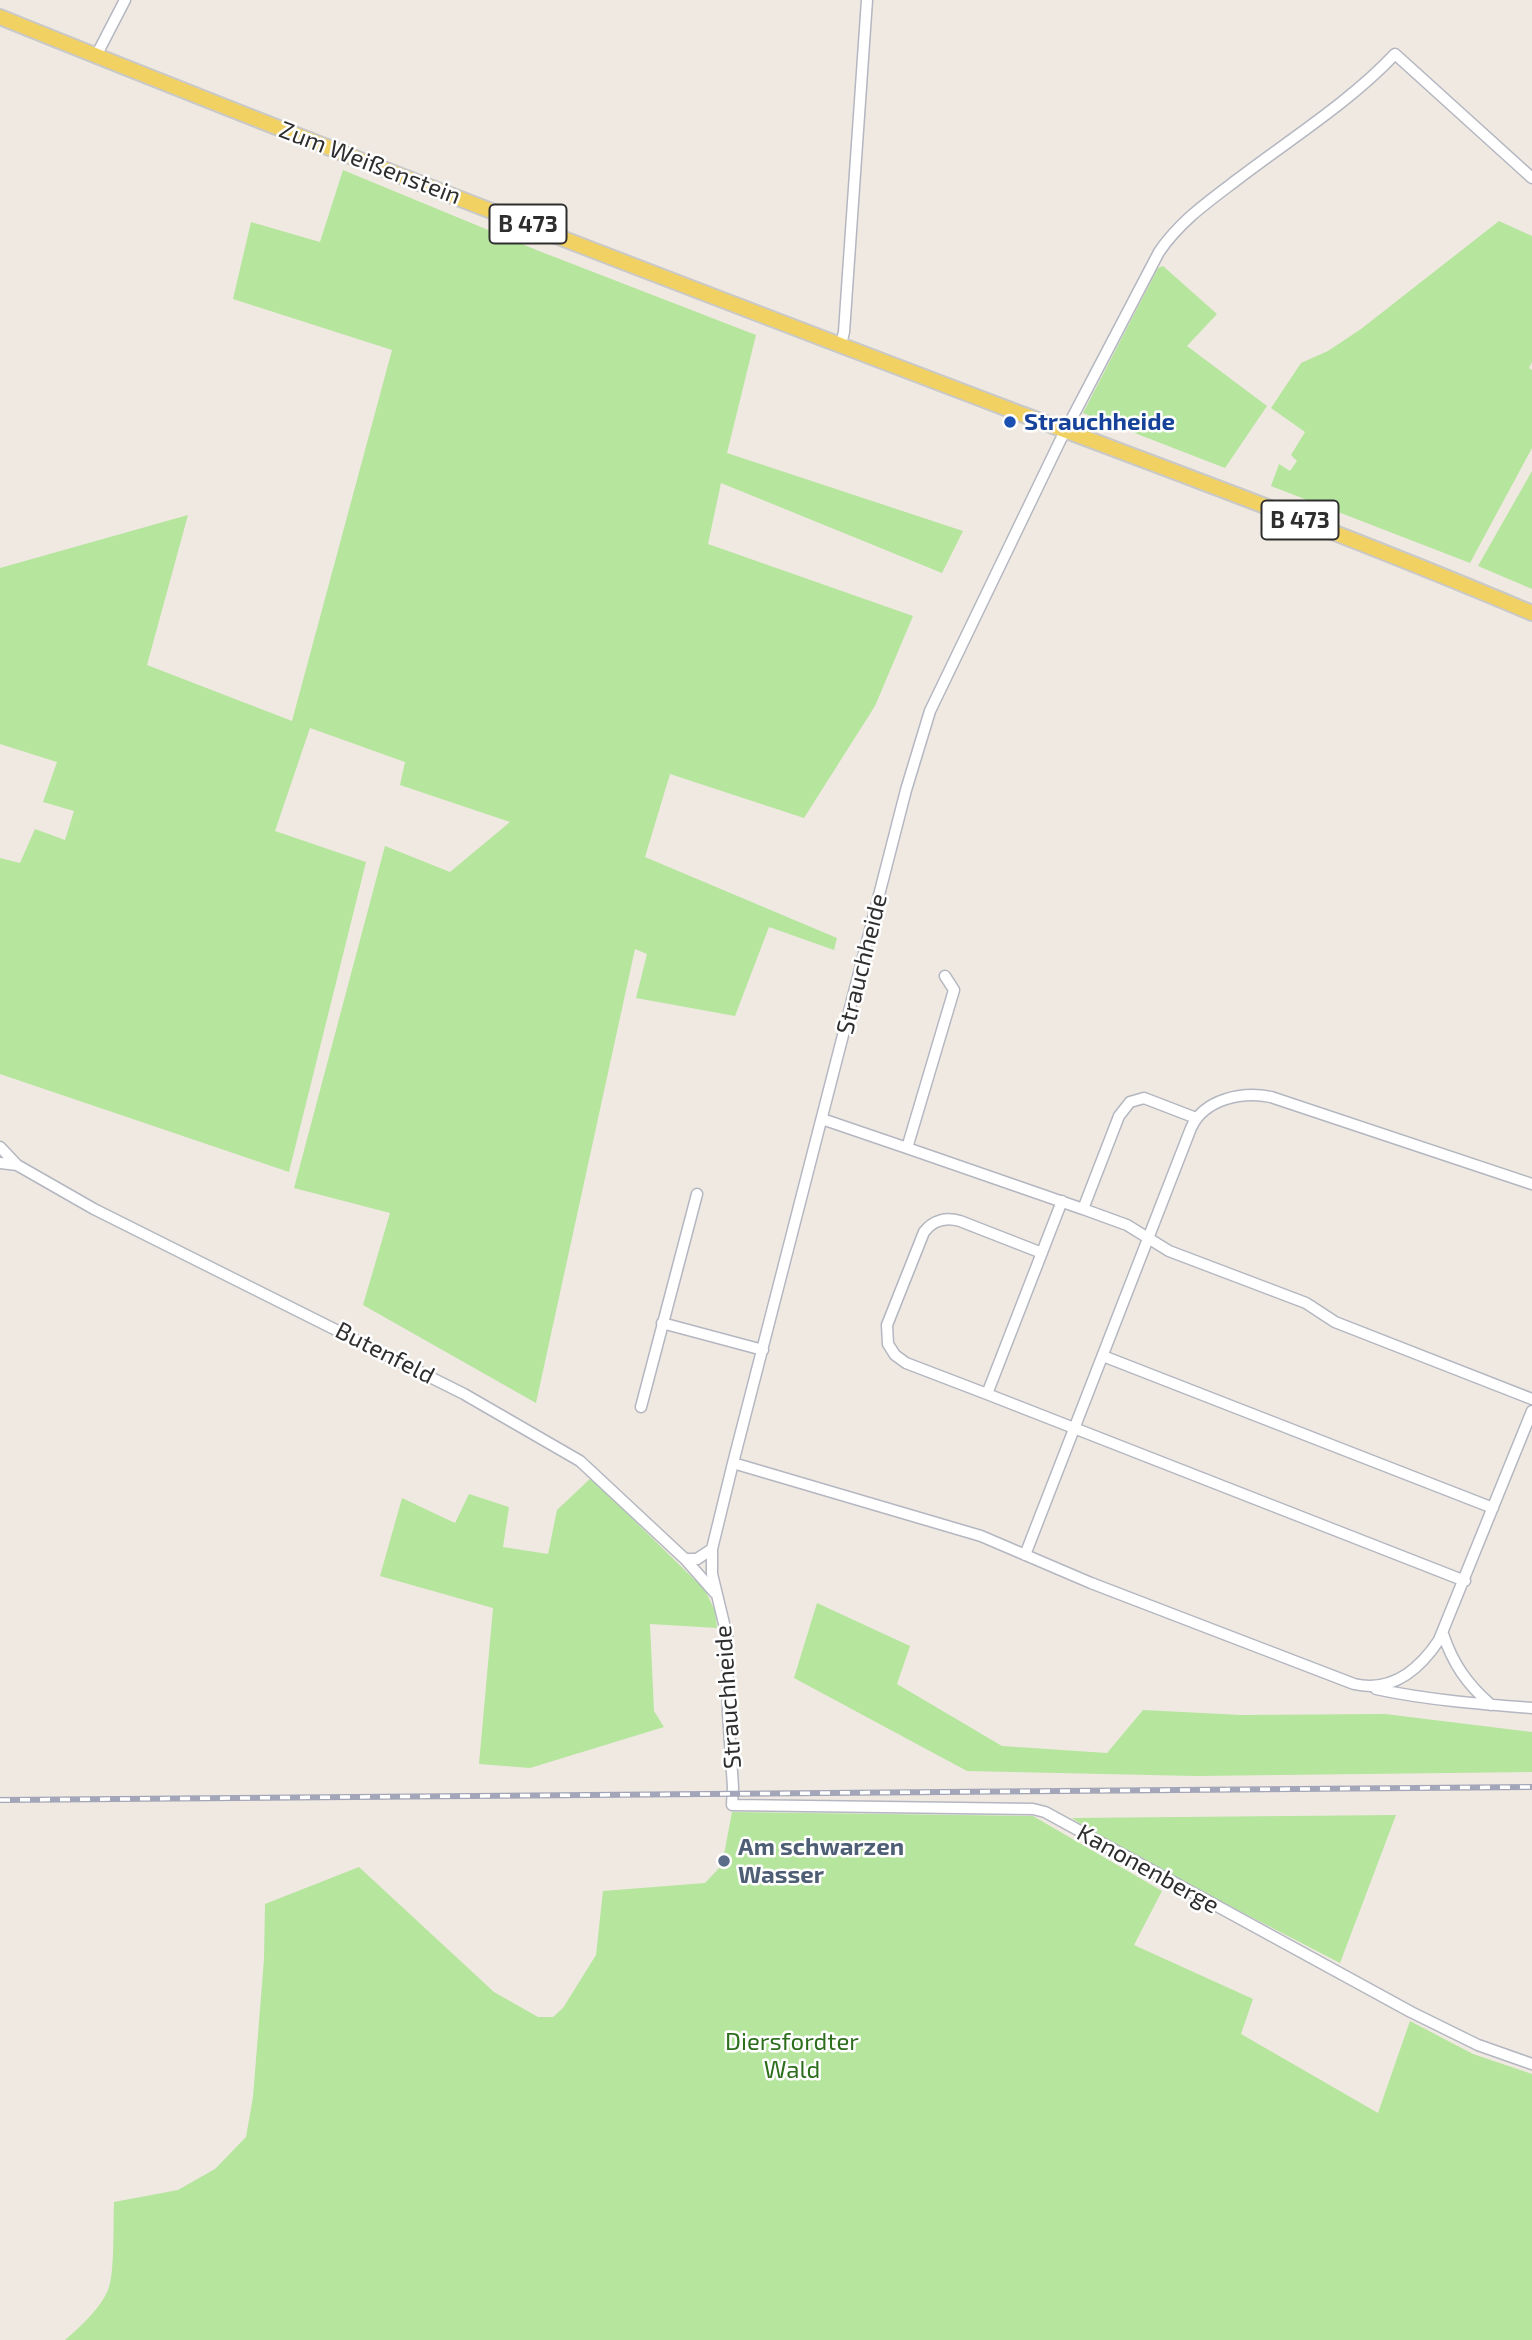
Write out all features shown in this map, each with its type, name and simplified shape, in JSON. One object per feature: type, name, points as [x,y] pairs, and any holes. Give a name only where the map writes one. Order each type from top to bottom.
[{"type":"main road","name":"Zum Weißenstein","points":[[0,17],[230,110],[1062,428]]},
{"type":"main road","name":"B 473","points":[[1062,428],[1465,584],[1532,613]]},
{"type":"street","points":[[96,56],[125,0]]},
{"type":"street","points":[[841,344],[867,0]]},
{"type":"street","name":"Strauchheide","points":[[732,1805],[727,1636],[712,1574],[712,1549],[906,790],[930,711],[1062,428],[1171,235],[1198,208],[1381,70],[1395,54],[1532,178]]},
{"type":"street","points":[[906,1148],[954,990],[945,976]]},
{"type":"street","points":[[1024,1555],[1196,1118],[1209,1107],[1234,1097],[1271,1097],[1532,1184]]},
{"type":"street","points":[[1083,1209],[1119,1116],[1130,1101],[1144,1098],[1196,1118]]},
{"type":"street","points":[[822,1119],[1127,1225],[1169,1251],[1306,1303],[1335,1322],[1532,1399]]},
{"type":"street","name":"Butenfeld","points":[[0,1147],[18,1165],[94,1209],[464,1394],[580,1461],[685,1559],[716,1593]]},
{"type":"street","name":"Butenfeld","points":[[0,1163],[18,1165]]},
{"type":"street","points":[[641,1407],[697,1194]]},
{"type":"street","points":[[986,1394],[1062,1202]]},
{"type":"street","points":[[1042,1253],[953,1219],[930,1225],[920,1240],[887,1325],[888,1344],[895,1355],[906,1363],[1465,1581]]},
{"type":"street","points":[[662,1323],[763,1350]]},
{"type":"street","points":[[1103,1356],[1493,1508]]},
{"type":"street","points":[[1371,1688],[1391,1683],[1413,1670],[1423,1662],[1443,1634],[1532,1411]]},
{"type":"street","points":[[733,1463],[981,1536],[1091,1583],[1354,1684],[1409,1696],[1532,1708]]},
{"type":"street","points":[[685,1559],[697,1559],[712,1549]]},
{"type":"street","points":[[1443,1634],[1461,1674],[1475,1691],[1492,1705]]},
{"type":"street","name":"Kanonenberge","points":[[732,1805],[1033,1808],[1045,1812],[1411,2012],[1478,2045],[1532,2064]]},
{"type":"green space","points":[[343,170],[539,251],[756,335],[727,453],[963,531],[942,573],[721,483],[708,544],[913,616],[875,706],[804,818],[670,774],[645,857],[837,938],[834,950],[769,927],[735,1016],[636,998],[647,954],[635,949],[536,1403],[363,1305],[390,1213],[294,1188],[385,846],[450,872],[510,822],[400,785],[405,762],[310,728],[275,831],[366,862],[289,1172],[0,1074],[0,858],[20,863],[35,829],[65,840],[74,811],[43,802],[57,762],[0,744],[0,568],[188,515],[147,665],[292,721],[392,350],[233,299],[251,222],[320,242]]},
{"type":"green space","points":[[1499,221],[1532,236],[1532,362],[1529,368],[1532,370],[1532,448],[1470,563],[1271,486],[1279,464],[1290,471],[1297,461],[1291,455],[1305,432],[1271,408],[1301,363],[1328,351],[1361,329]]},
{"type":"green space","points":[[1163,266],[1217,314],[1187,346],[1267,406],[1225,468],[1083,413],[1158,268]]},
{"type":"green space","points":[[1532,471],[1532,589],[1478,566]]},
{"type":"green space","points":[[591,1478],[705,1590],[715,1611],[717,1628],[650,1624],[654,1711],[664,1727],[530,1768],[479,1764],[493,1608],[380,1576],[402,1498],[455,1523],[469,1494],[509,1507],[503,1547],[548,1554],[557,1510]]},
{"type":"green space","points":[[817,1603],[910,1646],[897,1684],[1002,1746],[1107,1753],[1143,1710],[1241,1715],[1385,1714],[1532,1732],[1532,1772],[1195,1776],[967,1771],[794,1678]]},
{"type":"green space","name":"Diersfordter Wald","points":[[732,1812],[1033,1816],[1162,1891],[1134,1945],[1253,1999],[1241,2034],[1378,2113],[1410,2021],[1473,2054],[1532,2074],[1532,2340],[65,2340],[95,2311],[108,2290],[113,2260],[114,2202],[178,2190],[215,2169],[246,2137],[253,2097],[264,1959],[265,1904],[359,1867],[494,1992],[538,2017],[553,2017],[563,2008],[596,1955],[603,1891],[705,1883],[722,1865]]},
{"type":"green space","points":[[1396,1815],[1340,1963],[1112,1845],[1072,1818]]},
{"type":"railway","points":[[0,1800],[1532,1787]]},
{"type":"place","name":"Strauchheide","points":[[1010,422]]},
{"type":"place","name":"Am schwarzen Wasser","points":[[724,1861]]}]
